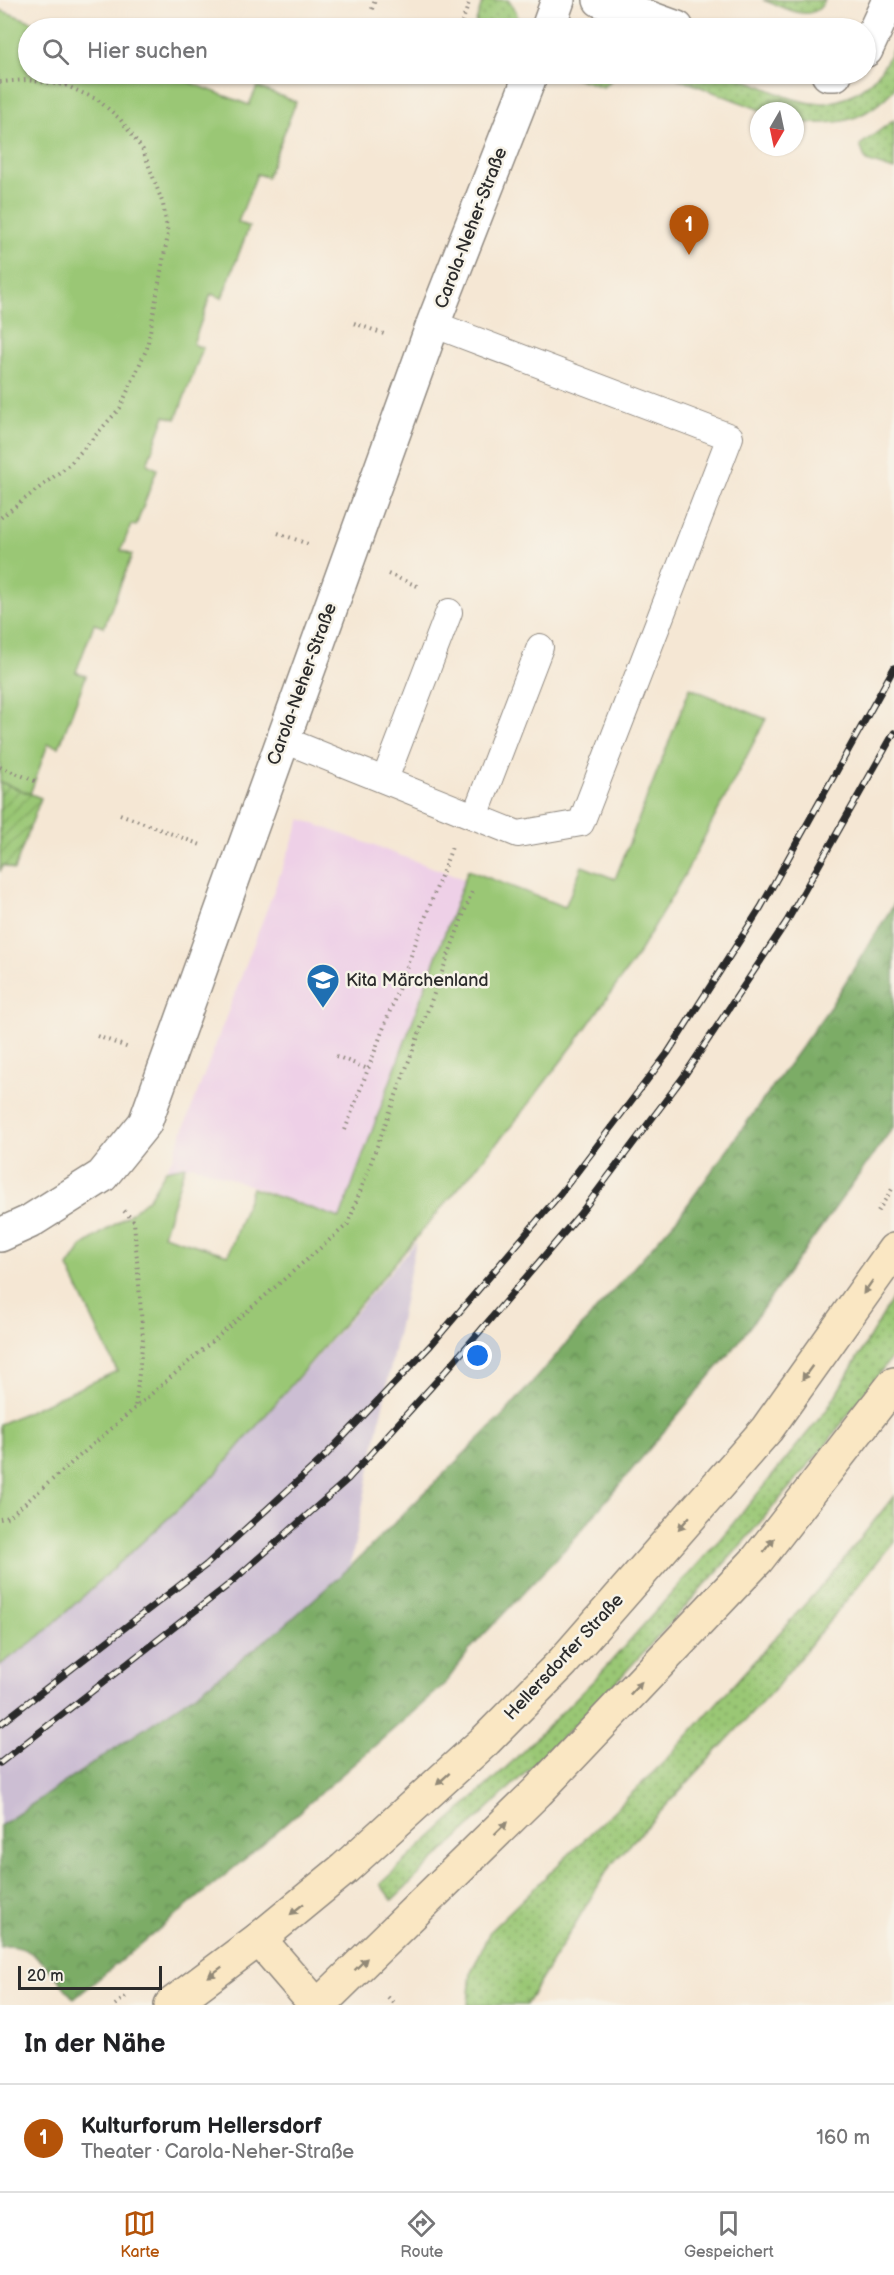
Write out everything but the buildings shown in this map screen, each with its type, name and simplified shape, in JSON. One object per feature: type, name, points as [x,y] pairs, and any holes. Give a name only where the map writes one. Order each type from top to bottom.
[{"type":"main road","name":"Hellersdorfer Straße","points":[[171,2005],[259,1939],[344,1869],[469,1755],[563,1662],[766,1429],[894,1250]]},
{"type":"main road","points":[[259,1939],[317,2005],[538,1791],[757,1560],[894,1384]]},
{"type":"street","points":[[552,18],[558,0]]},
{"type":"street","points":[[600,0],[650,18]]},
{"type":"street","points":[[876,28],[889,0]]},
{"type":"street","name":"Carola-Neher-Straße","points":[[0,1235],[29,1222],[102,1176],[145,1123],[433,324],[527,84]]},
{"type":"lane","points":[[282,739],[518,834],[581,823],[730,437],[433,324]]},
{"type":"lane","points":[[385,779],[449,612]]},
{"type":"lane","points":[[475,816],[540,647]]},
{"type":"path","points":[[372,9],[375,0]]},
{"type":"path","points":[[464,18],[470,0]]},
{"type":"path","points":[[0,82],[18,81]]},
{"type":"path","points":[[0,518],[69,465],[120,408],[147,348],[168,234],[163,204],[143,150],[120,119],[98,100],[65,84]]},
{"type":"path","points":[[348,558],[454,601],[449,612]]},
{"type":"path","points":[[0,766],[35,781]]},
{"type":"path","points":[[120,814],[170,833]]},
{"type":"path","points":[[345,1130],[443,871]]},
{"type":"path","points":[[0,1519],[9,1517],[348,1224],[473,889]]},
{"type":"path","points":[[97,1036],[116,1043]]},
{"type":"path","points":[[336,1056],[368,1069]]},
{"type":"path","points":[[876,1215],[894,1186]]},
{"type":"path","points":[[122,1208],[134,1221],[143,1338],[135,1409]]},
{"type":"shaded area","name":"Kita Märchenland","points":[[301,819],[464,879],[340,1218],[193,1165],[166,1170],[173,1157]]},
{"type":"shaded area","points":[[416,1242],[350,1567],[284,1626],[201,1691],[0,1826],[0,1665],[40,1636],[214,1476]]},
{"type":"green space","points":[[483,0],[508,0],[516,11],[518,18],[477,18]]},
{"type":"green space","points":[[763,0],[825,0],[820,8],[806,13],[789,10]]},
{"type":"green space","points":[[0,10],[22,18],[18,18],[18,84],[194,84],[249,105],[257,87],[296,102],[267,177],[257,174],[238,222],[249,227],[222,298],[211,294],[193,344],[203,348],[176,419],[165,416],[147,464],[157,469],[136,526],[131,525],[121,550],[132,555],[104,627],[94,624],[76,672],[86,676],[59,747],[48,744],[30,794],[0,782]]},
{"type":"green space","points":[[894,46],[894,89],[872,109],[861,115],[824,123],[804,123],[804,102],[750,102],[750,106],[693,84],[756,84],[793,99],[824,103],[841,100],[868,84],[876,84],[876,76]]},
{"type":"green space","points":[[894,120],[894,170],[866,161],[860,145]]},
{"type":"green space","points":[[690,688],[766,719],[684,876],[635,959],[513,1124],[214,1476],[40,1636],[0,1665],[0,1424],[117,1371],[68,1267],[83,1245],[126,1217],[149,1198],[166,1170],[185,1166],[163,1235],[228,1255],[252,1188],[340,1218],[468,870],[565,907],[582,866],[615,879]]},
{"type":"green space","points":[[0,782],[41,798],[14,870],[3,865],[0,872]]},
{"type":"green space","points":[[894,904],[894,1126],[738,1343],[568,1546],[471,1648],[444,1685],[252,1853],[74,1999],[51,1971],[33,1954],[12,1946],[0,1947],[0,1826],[200,1691],[284,1626],[350,1567],[505,1413],[680,1215],[830,1007]]},
{"type":"green space","points":[[894,1296],[894,1354],[827,1443],[734,1553],[589,1712],[392,1900],[380,1884],[512,1762],[597,1677],[721,1538],[828,1408]]},
{"type":"green space","points":[[894,1496],[894,1541],[778,1685],[610,1866],[526,2005],[468,2005],[471,1973],[490,1931],[664,1762],[832,1574]]},
{"type":"railway","points":[[0,1724],[206,1565],[323,1458],[431,1345],[561,1193],[667,1054],[761,907],[894,668]]},
{"type":"railway","points":[[0,1763],[227,1586],[348,1479],[452,1364],[580,1214],[684,1076],[787,921],[894,733]]},
{"type":"place","name":"Kulturforum Hellersdorf","points":[[689,255]]},
{"type":"place","name":"Kita Märchenland","points":[[323,1009]]}]
